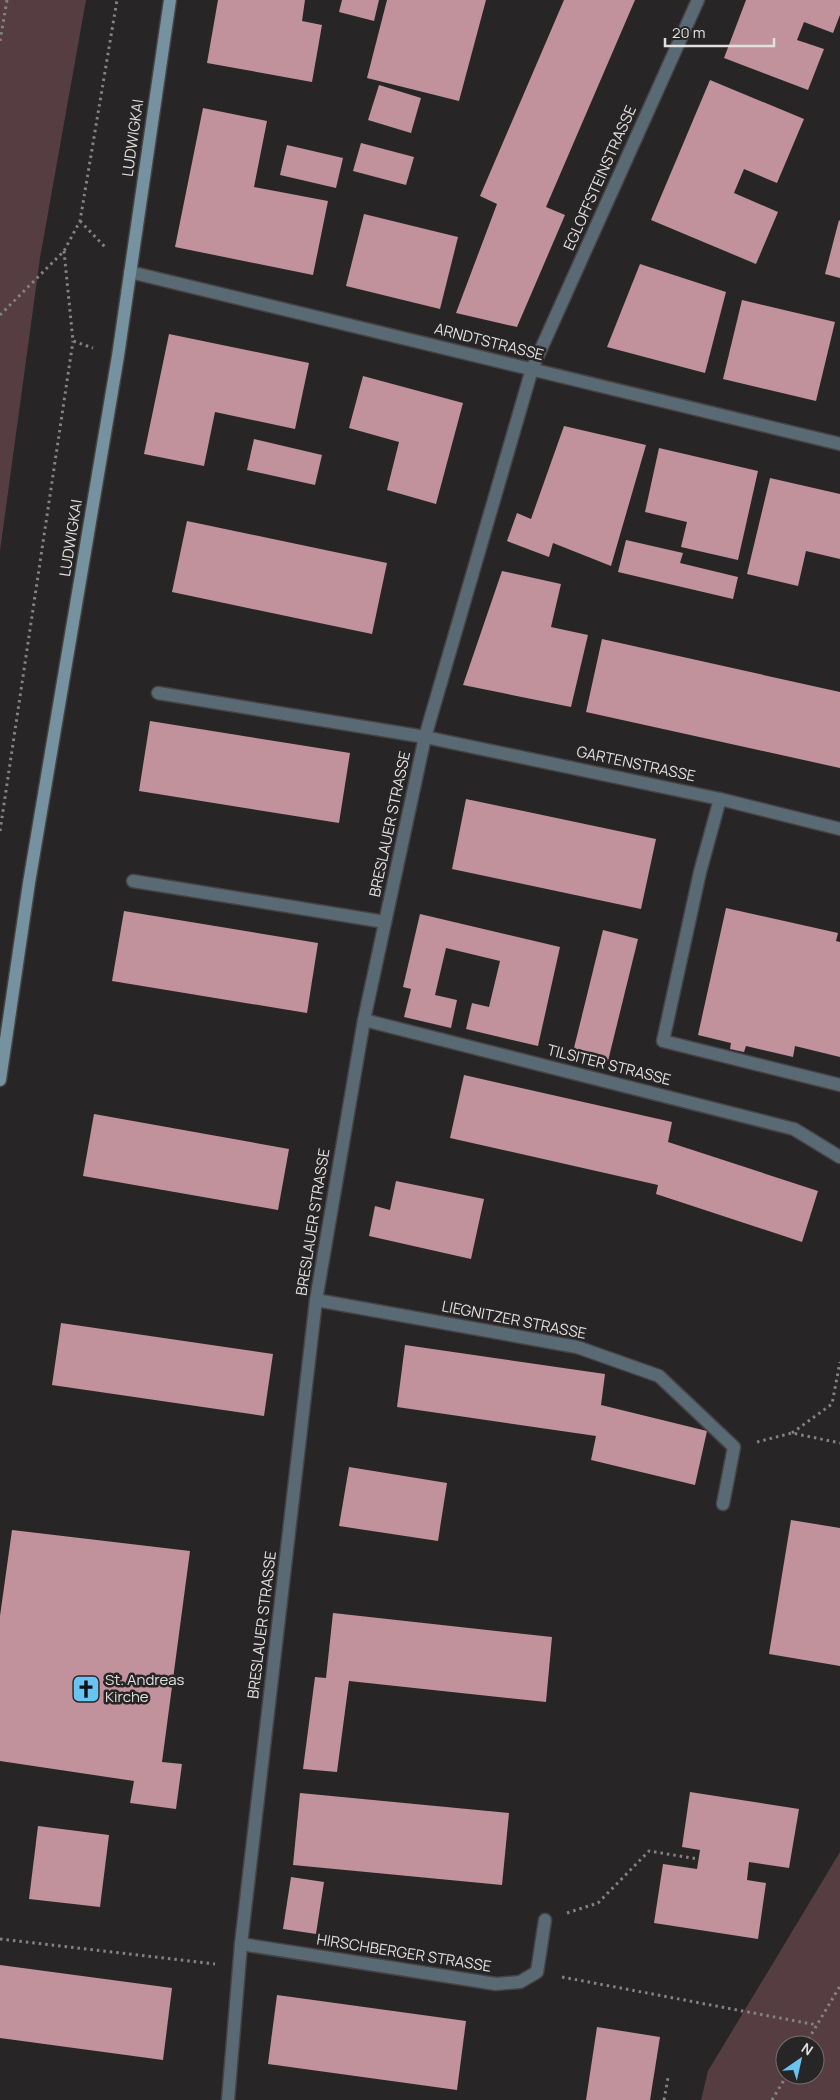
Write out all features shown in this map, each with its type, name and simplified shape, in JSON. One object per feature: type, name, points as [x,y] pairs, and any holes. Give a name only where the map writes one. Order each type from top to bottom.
[{"type":"main road","name":"LUDWIGKAI","points":[[0,1080],[30,883],[118,356],[170,0]]},
{"type":"street","name":"EGLOFFSTEINSTRASSE","points":[[532,369],[698,0]]},
{"type":"street","name":"ARNDTSTRASSE","points":[[130,272],[840,444]]},
{"type":"street","name":"BRESLAUER STRASSE","points":[[228,2100],[241,1944],[316,1300],[364,1020],[425,737],[532,369]]},
{"type":"street","name":"GARTENSTRASSE","points":[[158,693],[425,737],[720,798],[840,829]]},
{"type":"street","points":[[720,798],[700,872],[663,1041],[840,1085]]},
{"type":"street","points":[[133,881],[385,922]]},
{"type":"street","name":"TILSITER STRASSE","points":[[364,1020],[794,1129],[840,1157]]},
{"type":"street","name":"LIEGNITZER STRASSE","points":[[316,1300],[577,1347],[659,1376],[734,1447]]},
{"type":"street","points":[[723,1504],[734,1447]]},
{"type":"street","points":[[537,1972],[545,1920]]},
{"type":"street","name":"HIRSCHBERGER STRASSE","points":[[241,1944],[496,1984],[520,1982],[537,1972]]},
{"type":"path","points":[[0,41],[7,0]]},
{"type":"path","points":[[0,315],[64,251],[80,221],[117,0]]},
{"type":"path","points":[[80,221],[130,272]]},
{"type":"path","points":[[0,830],[73,341],[64,251]]},
{"type":"path","points":[[73,341],[118,356]]},
{"type":"path","points":[[792,1434],[832,1404],[840,1362]]},
{"type":"path","points":[[734,1447],[792,1434],[840,1443]]},
{"type":"path","points":[[545,1920],[598,1903],[648,1851],[698,1859]]},
{"type":"path","points":[[0,1939],[198,1962]]},
{"type":"path","points":[[537,1972],[817,2025]]},
{"type":"path","points":[[811,2035],[840,1986]]},
{"type":"path","points":[[664,2100],[668,2078]]},
{"type":"path","points":[[772,2100],[781,2085]]},
{"type":"shaded area","points":[[0,0],[86,0],[40,258],[0,551]]},
{"type":"shaded area","points":[[840,1852],[840,2100],[701,2100],[708,2071]]},
{"type":"building","points":[[218,0],[305,0],[302,21],[322,25],[312,82],[207,63]]},
{"type":"building","points":[[342,0],[379,0],[374,21],[339,12]]},
{"type":"building","points":[[387,0],[486,0],[459,101],[367,78]]},
{"type":"building","points":[[564,0],[635,0],[546,207],[565,215],[517,327],[456,313],[497,204],[480,196]]},
{"type":"building","points":[[746,0],[840,0],[840,15],[833,33],[804,22],[797,40],[824,49],[808,90],[724,58]]},
{"type":"building","points":[[710,80],[804,119],[777,183],[744,169],[734,193],[778,212],[756,264],[651,220]]},
{"type":"building","points":[[379,85],[421,98],[411,133],[368,120]]},
{"type":"building","points":[[203,108],[267,121],[254,187],[328,201],[313,275],[175,247]]},
{"type":"building","points":[[361,143],[414,157],[406,185],[353,171]]},
{"type":"building","points":[[287,145],[343,158],[336,188],[280,175]]},
{"type":"building","points":[[364,214],[458,237],[440,309],[346,286]]},
{"type":"building","points":[[840,221],[840,278],[825,274]]},
{"type":"building","points":[[640,264],[726,292],[705,373],[607,347]]},
{"type":"building","points":[[742,300],[835,322],[816,401],[723,379]]},
{"type":"building","points":[[169,334],[309,363],[295,429],[215,412],[204,466],[144,454]]},
{"type":"building","points":[[363,376],[463,403],[436,504],[387,490],[399,442],[349,428]]},
{"type":"building","points":[[564,426],[646,445],[611,566],[553,543],[549,557],[507,541],[517,513],[531,519]]},
{"type":"building","points":[[254,439],[322,455],[315,485],[247,470]]},
{"type":"building","points":[[659,448],[758,471],[738,560],[681,547],[687,522],[645,512]]},
{"type":"building","points":[[770,478],[840,494],[840,559],[806,551],[798,586],[747,574]]},
{"type":"building","points":[[187,521],[387,563],[372,634],[172,592]]},
{"type":"building","points":[[626,540],[683,553],[680,563],[738,577],[733,599],[618,572]]},
{"type":"building","points":[[502,571],[561,584],[551,627],[588,635],[571,707],[463,685]]},
{"type":"building","points":[[602,639],[840,692],[840,768],[586,712]]},
{"type":"building","points":[[150,721],[350,753],[339,823],[139,791]]},
{"type":"building","points":[[466,799],[656,839],[641,909],[452,869]]},
{"type":"building","points":[[726,908],[838,933],[836,941],[840,942],[840,1057],[795,1046],[793,1057],[746,1046],[744,1052],[730,1049],[731,1043],[698,1035]]},
{"type":"building","points":[[124,911],[318,943],[307,1013],[112,981]]},
{"type":"building","points":[[420,914],[560,947],[538,1046],[466,1029],[472,1003],[489,1007],[500,961],[446,948],[435,995],[457,1000],[451,1028],[404,1017],[411,989],[403,987]]},
{"type":"building","points":[[603,930],[638,939],[608,1061],[573,1052]]},
{"type":"building","points":[[464,1075],[672,1122],[668,1142],[818,1191],[802,1242],[656,1194],[658,1185],[450,1138]]},
{"type":"building","points":[[94,1114],[289,1149],[278,1210],[83,1176]]},
{"type":"building","points":[[396,1181],[484,1199],[471,1259],[369,1236],[375,1206],[390,1210]]},
{"type":"building","points":[[61,1323],[273,1354],[264,1416],[52,1385]]},
{"type":"building","points":[[405,1345],[605,1374],[601,1405],[707,1431],[695,1485],[591,1460],[596,1436],[397,1407]]},
{"type":"building","points":[[349,1467],[447,1483],[438,1541],[339,1526]]},
{"type":"building","points":[[791,1520],[840,1528],[840,1666],[769,1654]]},
{"type":"building","name":"St. Andreas Kirche","points":[[12,1530],[190,1551],[162,1762],[182,1764],[176,1809],[130,1803],[134,1781],[0,1761],[0,1616]]},
{"type":"building","points":[[333,1613],[552,1637],[546,1702],[349,1681],[337,1772],[303,1769],[315,1677],[326,1678]]},
{"type":"building","points":[[690,1792],[799,1809],[789,1868],[749,1862],[747,1880],[766,1883],[758,1939],[654,1923],[663,1864],[697,1869],[700,1850],[682,1847]]},
{"type":"building","points":[[300,1793],[509,1813],[502,1885],[293,1865]]},
{"type":"building","points":[[38,1826],[109,1835],[100,1907],[29,1899]]},
{"type":"building","points":[[291,1877],[324,1882],[316,1934],[283,1929]]},
{"type":"building","points":[[0,1965],[172,1988],[163,2060],[0,2038]]},
{"type":"building","points":[[277,1995],[466,2021],[457,2090],[268,2064]]},
{"type":"building","points":[[597,2027],[660,2037],[650,2100],[586,2100]]},
{"type":"place","name":"St. Andreas Kirche","points":[[86,1689]]}]
